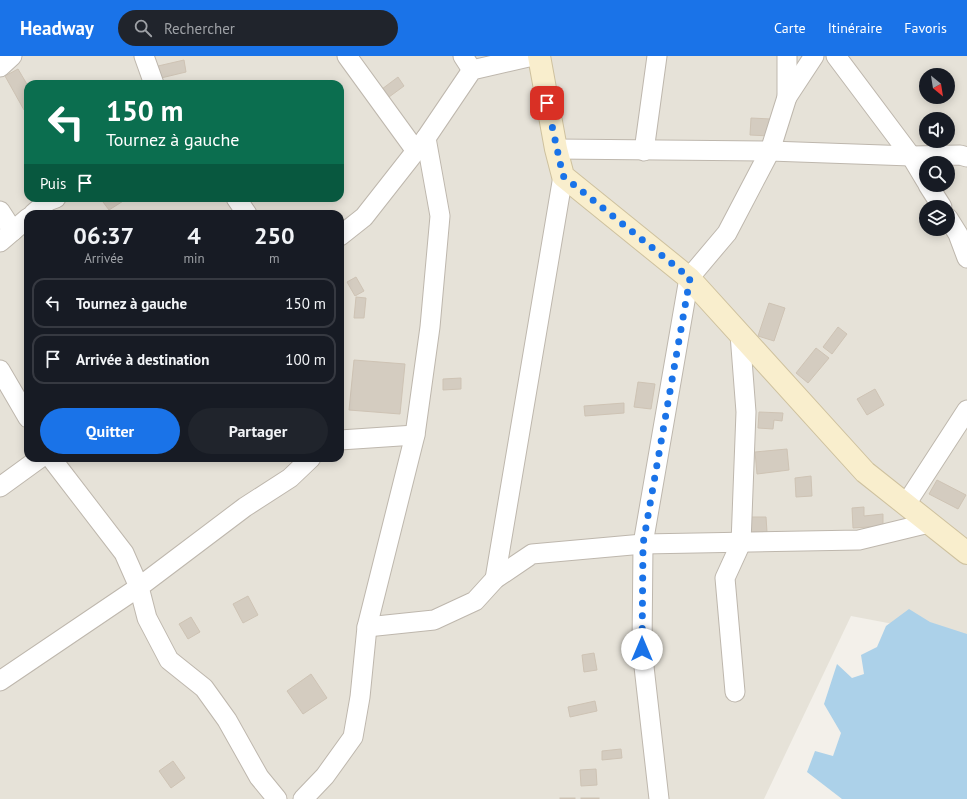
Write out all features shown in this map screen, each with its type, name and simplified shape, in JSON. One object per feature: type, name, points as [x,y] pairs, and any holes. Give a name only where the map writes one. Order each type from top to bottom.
[{"type":"main road","points":[[539,56],[556,149],[563,176],[690,278],[865,472],[967,553]]},
{"type":"street","points":[[0,67],[12,56]]},
{"type":"street","points":[[144,56],[153,80]]},
{"type":"street","points":[[303,799],[325,776],[353,737],[360,697],[367,627],[414,435],[430,327],[440,216],[421,145],[347,56]]},
{"type":"street","points":[[344,233],[364,217],[421,145],[467,63],[533,56]]},
{"type":"street","points":[[644,150],[657,56]]},
{"type":"street","points":[[787,97],[788,56]]},
{"type":"street","points":[[660,799],[642,649],[643,544],[690,278],[727,233],[770,151],[787,97],[814,56]]},
{"type":"street","points":[[836,56],[911,156],[919,169]]},
{"type":"street","points":[[556,149],[770,151],[911,156],[960,155],[967,157]]},
{"type":"street","points":[[495,579],[563,176]]},
{"type":"street","points":[[37,210],[47,202]]},
{"type":"street","points":[[0,211],[6,236],[24,221]]},
{"type":"street","points":[[955,229],[967,258]]},
{"type":"street","points":[[734,692],[725,578],[741,543],[746,412],[740,334]]},
{"type":"street","points":[[0,370],[24,411]]},
{"type":"street","points":[[906,504],[967,410]]},
{"type":"street","points":[[344,440],[414,435]]},
{"type":"street","points":[[0,488],[35,462]]},
{"type":"street","points":[[54,462],[124,553],[139,587],[147,618],[169,660],[204,688],[227,720],[259,777],[276,799]]},
{"type":"street","points":[[0,681],[139,587],[245,507],[290,478],[307,462]]},
{"type":"street","points":[[367,627],[434,620],[475,602],[495,579],[532,554],[643,544],[860,540],[929,522]]},
{"type":"shaded area","points":[[0,56],[967,56],[967,638],[851,616],[764,799],[0,799]]},
{"type":"water","points":[[909,609],[930,622],[967,634],[967,799],[842,799],[807,772],[815,751],[833,756],[841,733],[824,704],[837,664],[852,678],[864,674],[861,655],[877,647],[886,626]]},
{"type":"building","points":[[184,60],[186,72],[161,78],[158,66]]},
{"type":"building","points":[[18,69],[24,80],[24,110],[5,76]]},
{"type":"building","points":[[398,77],[404,86],[389,97],[382,89]]},
{"type":"building","points":[[751,118],[771,119],[770,136],[750,135]]},
{"type":"building","points":[[103,202],[122,202],[109,210]]},
{"type":"building","points":[[356,277],[364,291],[355,296],[347,282]]},
{"type":"building","points":[[356,297],[366,298],[364,318],[354,318]]},
{"type":"building","points":[[769,303],[785,308],[774,341],[758,336]]},
{"type":"building","points":[[838,327],[847,334],[832,354],[823,347]]},
{"type":"building","points":[[816,348],[829,358],[808,383],[796,373]]},
{"type":"building","points":[[354,360],[405,364],[400,414],[349,410]]},
{"type":"building","points":[[461,378],[461,389],[443,390],[443,379]]},
{"type":"building","points":[[638,382],[655,384],[651,409],[634,407]]},
{"type":"building","points":[[875,389],[884,405],[867,415],[857,399]]},
{"type":"building","points":[[624,403],[624,413],[585,416],[584,406]]},
{"type":"building","points":[[759,412],[783,413],[782,421],[774,420],[773,429],[758,428]]},
{"type":"building","points":[[787,449],[789,470],[757,474],[755,452]]},
{"type":"building","points":[[811,476],[812,496],[796,497],[795,478]]},
{"type":"building","points":[[937,480],[966,495],[958,509],[929,494]]},
{"type":"building","points":[[864,507],[864,516],[883,514],[883,526],[853,528],[852,508]]},
{"type":"building","points":[[750,517],[766,517],[767,532],[750,532]]},
{"type":"building","points":[[248,596],[258,615],[243,623],[233,604]]},
{"type":"building","points":[[191,617],[200,632],[188,639],[179,624]]},
{"type":"building","points":[[594,653],[597,670],[584,672],[582,655]]},
{"type":"building","points":[[311,674],[327,698],[303,714],[287,691]]},
{"type":"building","points":[[595,701],[597,711],[570,717],[568,707]]},
{"type":"building","points":[[621,749],[622,758],[602,760],[602,751]]},
{"type":"building","points":[[173,761],[185,778],[171,788],[159,771]]},
{"type":"building","points":[[596,769],[597,785],[581,786],[580,770]]},
{"type":"building","points":[[575,798],[575,799],[560,799]]},
{"type":"building","points":[[599,798],[599,799],[581,799]]},
{"type":"route","points":[[547,103],[563,176],[690,278],[643,544],[642,649]]}]
